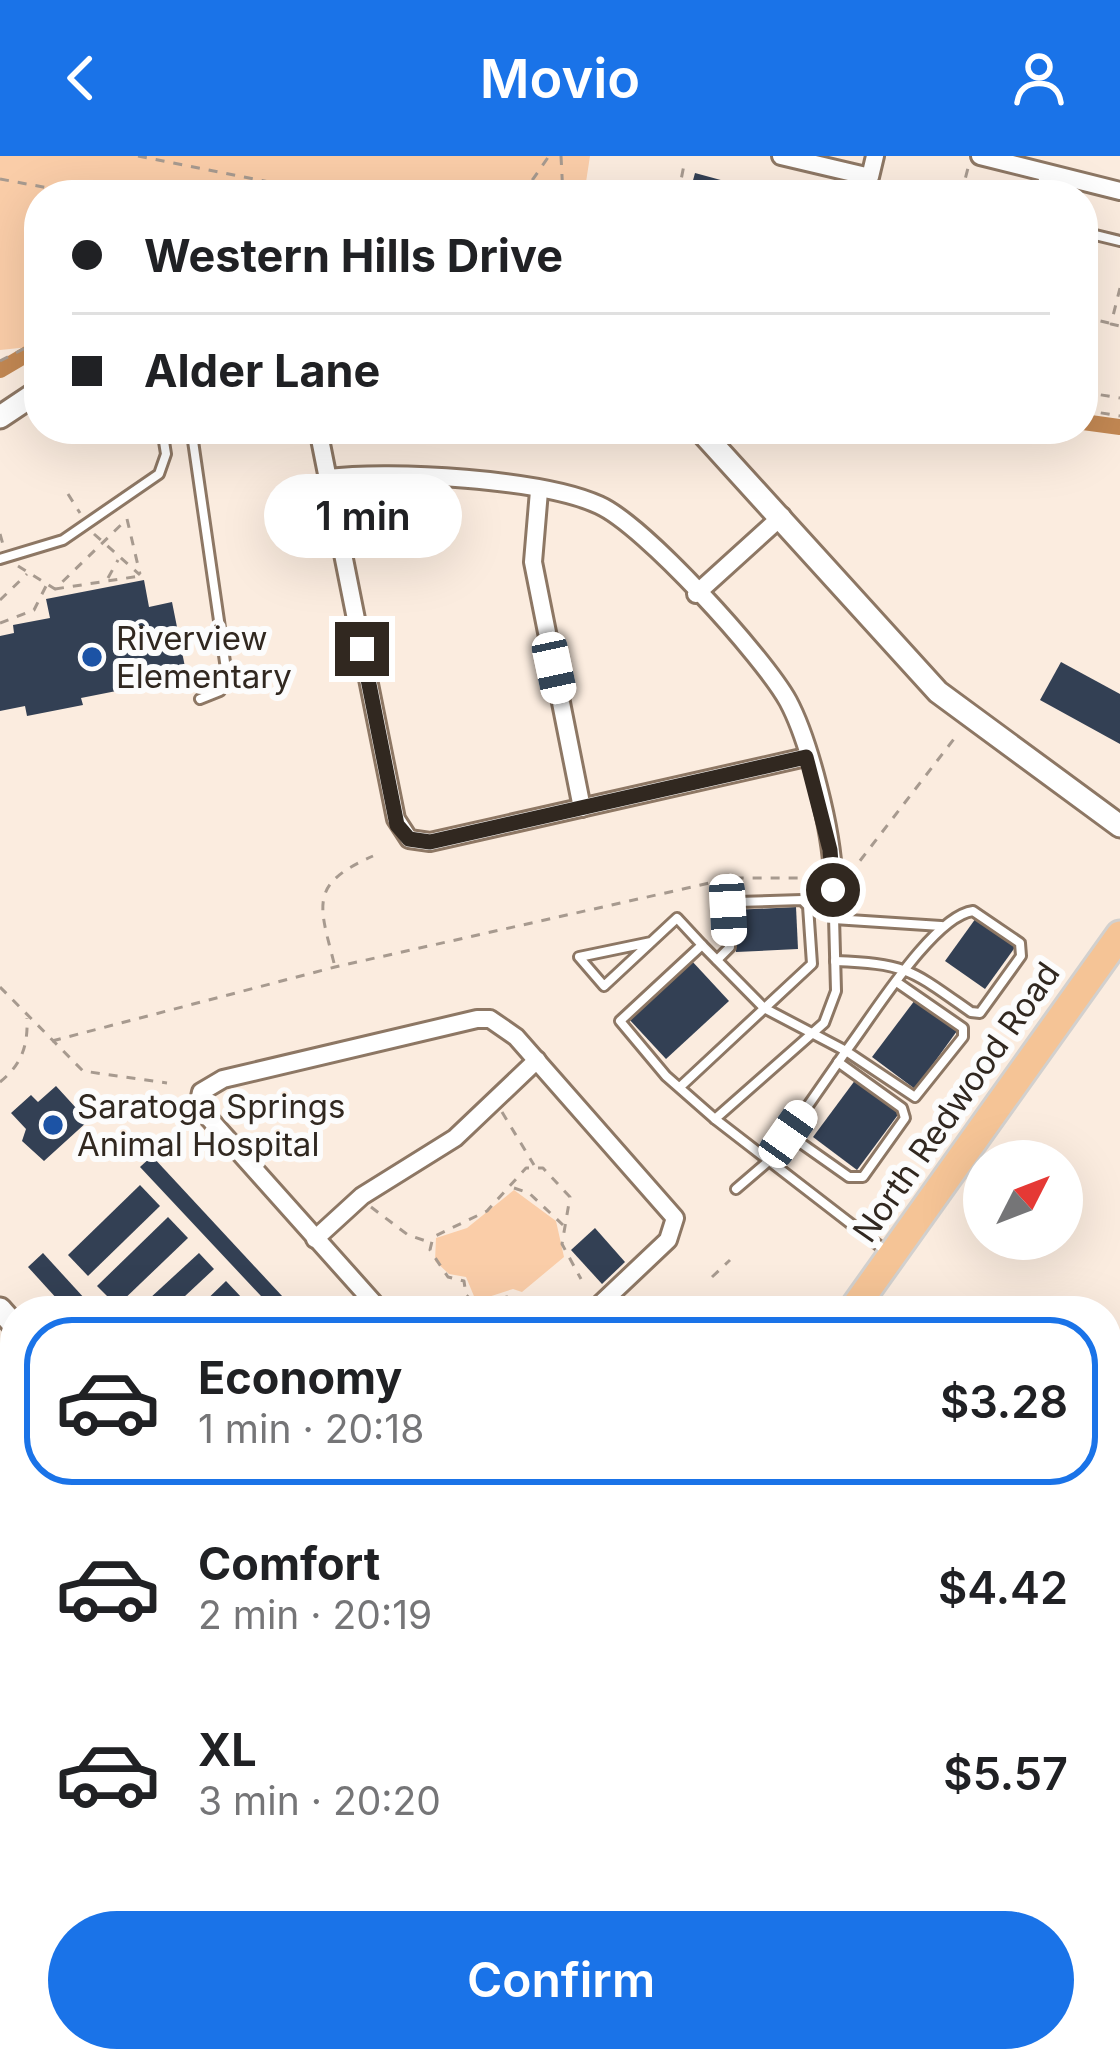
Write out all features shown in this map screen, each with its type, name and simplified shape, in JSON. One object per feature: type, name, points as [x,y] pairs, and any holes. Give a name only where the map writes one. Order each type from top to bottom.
[{"type":"main road","name":"North Redwood Road","points":[[863,1296],[1120,935]]},
{"type":"street","points":[[782,156],[870,178],[875,156]]},
{"type":"street","points":[[974,162],[1076,180]]},
{"type":"street","points":[[321,444],[396,819],[409,839],[430,842],[806,757]]},
{"type":"street","points":[[713,444],[938,692],[1120,826]]},
{"type":"street","points":[[328,478],[434,477],[584,499],[618,515],[781,689],[840,876]]},
{"type":"street","points":[[539,491],[532,562],[582,808]]},
{"type":"street","points":[[696,594],[782,516]]},
{"type":"street","points":[[367,1296],[198,1106],[201,1092],[223,1079],[490,1019],[537,1060],[675,1218],[668,1240],[608,1296]]},
{"type":"street","points":[[315,1239],[362,1196],[455,1138],[537,1060]]},
{"type":"lane","points":[[1043,180],[1044,172]]},
{"type":"lane","points":[[2,554],[63,540],[159,474],[164,444]]},
{"type":"lane","points":[[193,444],[227,676],[220,691],[200,699]]},
{"type":"lane","points":[[715,1119],[824,1023],[836,991],[834,919],[840,876]]},
{"type":"lane","points":[[680,1088],[812,964],[808,906],[802,900],[737,902],[728,910],[730,947],[717,960]]},
{"type":"lane","points":[[736,1189],[771,1159],[846,1051],[898,982],[909,969],[942,926],[974,911],[1020,943],[1021,956],[980,1012],[971,1012],[909,969],[835,961]]},
{"type":"lane","points":[[651,942],[595,949],[578,957],[604,986],[677,918],[764,1008],[846,1051],[908,1094],[922,1094],[963,1037],[963,1028],[898,982]]},
{"type":"lane","points":[[834,919],[942,926]]},
{"type":"lane","points":[[702,945],[620,1021],[715,1119],[892,1256]]},
{"type":"lane","points":[[788,1134],[849,1177],[863,1177],[905,1118],[902,1108],[838,1062]]},
{"type":"path","points":[[138,156],[259,180]]},
{"type":"path","points":[[681,180],[686,160]]},
{"type":"path","points":[[1111,324],[1120,288]]},
{"type":"path","points":[[1098,321],[1120,326]]},
{"type":"path","points":[[68,494],[81,514]]},
{"type":"path","points":[[55,589],[126,516],[140,576]]},
{"type":"path","points":[[93,532],[100,544],[140,576]]},
{"type":"path","points":[[0,534],[2,554]]},
{"type":"path","points":[[107,580],[118,559]]},
{"type":"path","points":[[16,565],[55,589],[140,576]]},
{"type":"path","points":[[0,600],[29,573]]},
{"type":"path","points":[[0,623],[34,610],[47,584]]},
{"type":"path","points":[[840,876],[957,736]]},
{"type":"path","points":[[335,967],[319,904],[342,870],[373,856]]},
{"type":"path","points":[[52,1041],[335,967],[732,878],[813,878]]},
{"type":"path","points":[[0,986],[83,1071],[167,1083]]},
{"type":"path","points":[[0,1082],[18,1066],[28,1041],[26,1016]]},
{"type":"path","points":[[500,1109],[535,1166],[552,1175],[570,1197],[564,1250],[581,1279]]},
{"type":"path","points":[[469,1296],[464,1281],[448,1277],[432,1260],[430,1243],[440,1231],[488,1210],[520,1173],[535,1166]]},
{"type":"path","points":[[510,1187],[529,1193],[564,1226]]},
{"type":"path","points":[[371,1207],[408,1234],[430,1243]]},
{"type":"path","points":[[712,1276],[730,1260]]},
{"type":"shaded area","points":[[0,156],[590,156],[586,180],[24,180],[24,348],[0,350]]},
{"type":"shaded area","points":[[514,1190],[556,1221],[564,1257],[522,1292],[513,1289],[474,1296],[466,1277],[449,1274],[435,1261],[436,1238],[467,1228]]},
{"type":"building","points":[[695,173],[721,180],[693,180]]},
{"type":"building","name":"Riverview Elementary","points":[[144,580],[149,607],[172,602],[187,677],[81,698],[83,705],[27,716],[25,706],[0,711],[0,636],[14,633],[13,625],[50,618],[46,599]]},
{"type":"building","points":[[1061,662],[1120,694],[1120,744],[1040,700]]},
{"type":"building","points":[[796,907],[798,949],[736,952],[734,910]]},
{"type":"building","points":[[976,918],[1016,946],[985,989],[945,961]]},
{"type":"building","points":[[691,960],[729,1001],[666,1059],[628,1018]]},
{"type":"building","points":[[915,1000],[957,1031],[915,1089],[872,1057]]},
{"type":"building","points":[[856,1079],[900,1112],[857,1170],[813,1137]]},
{"type":"building","name":"Saratoga Springs Animal Hospital","points":[[56,1086],[88,1121],[44,1161],[22,1141],[26,1129],[11,1113],[31,1095],[38,1102]]},
{"type":"building","points":[[152,1156],[282,1296],[261,1296],[140,1167]]},
{"type":"building","points":[[140,1185],[160,1206],[88,1276],[68,1255]]},
{"type":"building","points":[[168,1217],[188,1238],[127,1296],[107,1296],[97,1286]]},
{"type":"building","points":[[595,1228],[625,1262],[602,1284],[571,1250]]},
{"type":"building","points":[[43,1253],[82,1296],[54,1296],[28,1267]]},
{"type":"building","points":[[199,1253],[214,1269],[185,1296],[152,1296]]},
{"type":"building","points":[[226,1281],[240,1296],[210,1296]]},
{"type":"waterway","points":[[0,370],[24,356]]},
{"type":"waterway","points":[[1098,424],[1120,427]]},
{"type":"place","name":"Riverview Elementary","points":[[92,657]]},
{"type":"place","name":"Saratoga Springs Animal Hospital","points":[[53,1125]]},
{"type":"route","points":[[362,649],[397,825],[409,839],[430,842],[806,757],[830,850],[833,890]]}]
